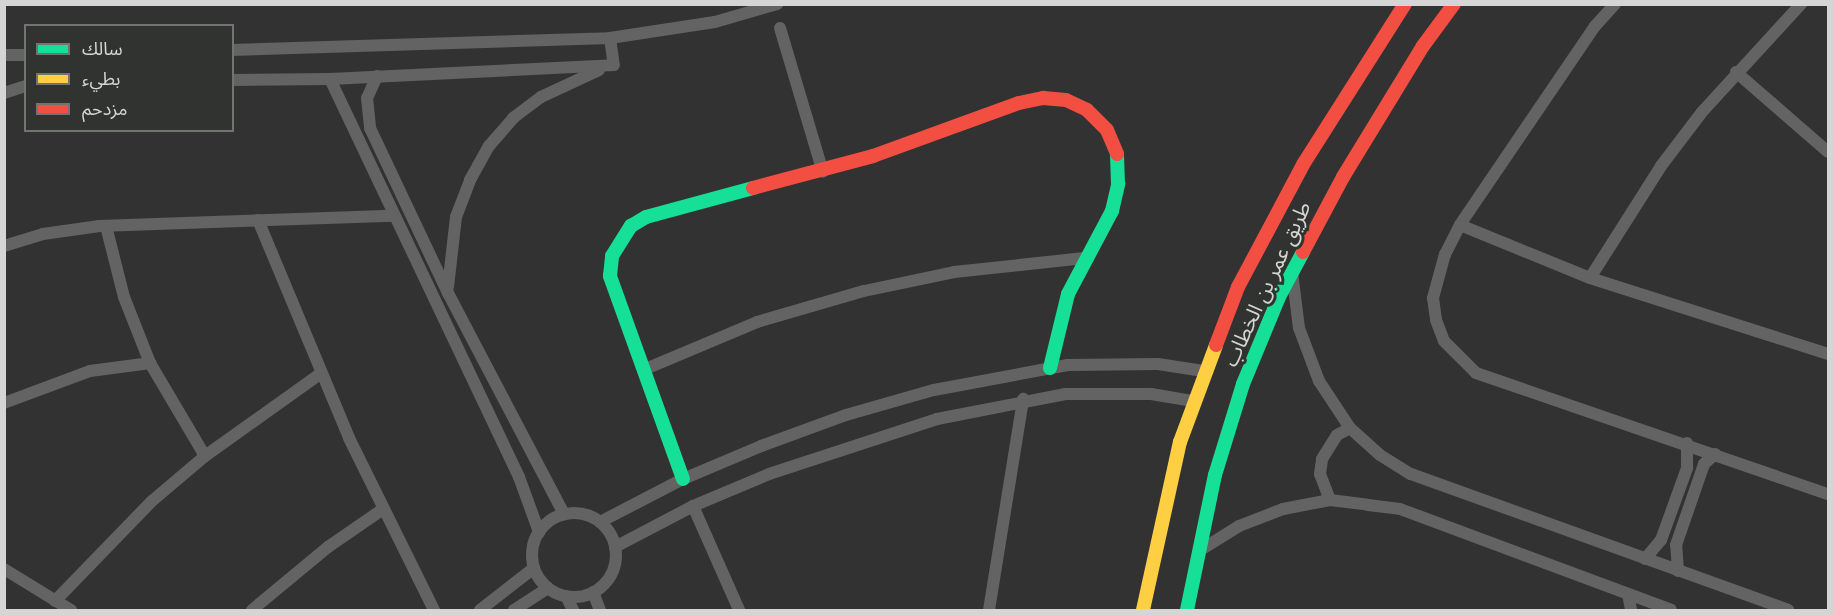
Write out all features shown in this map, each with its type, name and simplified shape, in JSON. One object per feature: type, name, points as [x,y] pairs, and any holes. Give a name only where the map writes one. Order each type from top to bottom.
[{"type":"street","points":[[234,50],[610,38],[715,22],[777,4]]},
{"type":"street","name":"طريق عمر بن الخطاب","points":[[1143,610],[1165,497],[1193,401],[1203,370],[1238,287],[1283,198],[1404,4]]},
{"type":"street","name":"طريق عمر بن الخطاب","points":[[1187,610],[1215,475],[1243,384],[1292,272],[1343,177],[1423,46],[1454,4]]},
{"type":"street","points":[[1615,4],[1595,26],[1460,225],[1437,276],[1434,298],[1440,331],[1458,359],[1476,373],[1687,443],[1827,493]]},
{"type":"street","points":[[1590,278],[1661,166],[1736,72],[1801,4]]},
{"type":"street","points":[[780,28],[823,171]]},
{"type":"street","points":[[610,38],[614,65]]},
{"type":"street","points":[[4,55],[24,55]]},
{"type":"street","points":[[234,80],[330,80],[614,65]]},
{"type":"street","points":[[448,293],[449,255],[456,217],[470,180],[489,146],[513,118],[541,97],[572,80],[614,65]]},
{"type":"street","points":[[1736,72],[1828,152]]},
{"type":"street","points":[[377,76],[367,98],[370,128],[448,293],[564,514]]},
{"type":"street","points":[[330,80],[392,216],[519,477],[539,532],[532,555],[534,568],[548,588],[566,596],[593,592],[611,573],[615,547],[600,522],[589,516],[564,514],[539,532]]},
{"type":"street","points":[[4,83],[24,84]]},
{"type":"street","points":[[4,93],[24,85]]},
{"type":"street","points":[[683,478],[610,276],[612,256],[631,226],[655,215],[823,171],[1019,103],[1043,98],[1066,100],[1087,110],[1107,130],[1118,156],[1119,184],[1112,211],[1084,258],[1068,294],[1050,368]]},
{"type":"street","points":[[4,246],[43,234],[106,226],[392,216]]},
{"type":"street","points":[[258,220],[320,374],[383,509],[434,610]]},
{"type":"street","points":[[1460,225],[1590,278],[1828,354]]},
{"type":"street","points":[[106,226],[124,297],[150,363],[205,456]]},
{"type":"street","points":[[643,370],[757,322],[844,296],[954,272],[1084,258]]},
{"type":"street","points":[[1292,272],[1303,339],[1319,381],[1350,428],[1380,455],[1411,474],[1788,610]]},
{"type":"street","points":[[600,522],[683,478],[846,415],[934,390],[1050,368],[1113,362],[1203,370]]},
{"type":"street","points":[[4,403],[80,374],[150,363]]},
{"type":"street","points":[[55,601],[127,525],[205,456],[320,374]]},
{"type":"street","points":[[615,547],[693,506],[852,444],[937,418],[1023,399],[1108,392],[1193,401]]},
{"type":"street","points":[[989,610],[1023,399]]},
{"type":"street","points":[[1330,501],[1320,474],[1322,459],[1328,446],[1350,428]]},
{"type":"street","points":[[1645,559],[1661,540],[1687,468],[1687,443]]},
{"type":"street","points":[[1678,571],[1676,545],[1704,464],[1715,454]]},
{"type":"street","points":[[1198,551],[1239,526],[1283,509],[1330,501],[1400,509],[1671,610]]},
{"type":"street","points":[[693,506],[739,610]]},
{"type":"street","points":[[252,610],[328,546],[383,509]]},
{"type":"street","points":[[480,610],[534,568]]},
{"type":"street","points":[[4,569],[71,610]]},
{"type":"street","points":[[514,610],[548,588]]},
{"type":"street","points":[[593,592],[600,610]]},
{"type":"street","points":[[1628,594],[1631,610]]},
{"type":"street","points":[[566,596],[573,610]]},
{"type":"traffic: fast","points":[[1050,368],[1068,294],[1112,211],[1118,184],[1117,154]]},
{"type":"traffic: fast","points":[[683,479],[610,276],[612,256],[631,226],[646,217],[753,188]]},
{"type":"traffic: fast","points":[[1187,610],[1215,475],[1243,384],[1279,297],[1303,252]]},
{"type":"traffic: slow","points":[[1143,610],[1180,442],[1216,345]]},
{"type":"traffic: jam","points":[[1216,345],[1238,287],[1304,163],[1405,4]]},
{"type":"traffic: jam","points":[[1303,252],[1343,177],[1423,46],[1454,4]]},
{"type":"traffic: jam","points":[[753,188],[873,156],[1019,103],[1043,98],[1066,100],[1087,110],[1107,130],[1117,154]]}]
